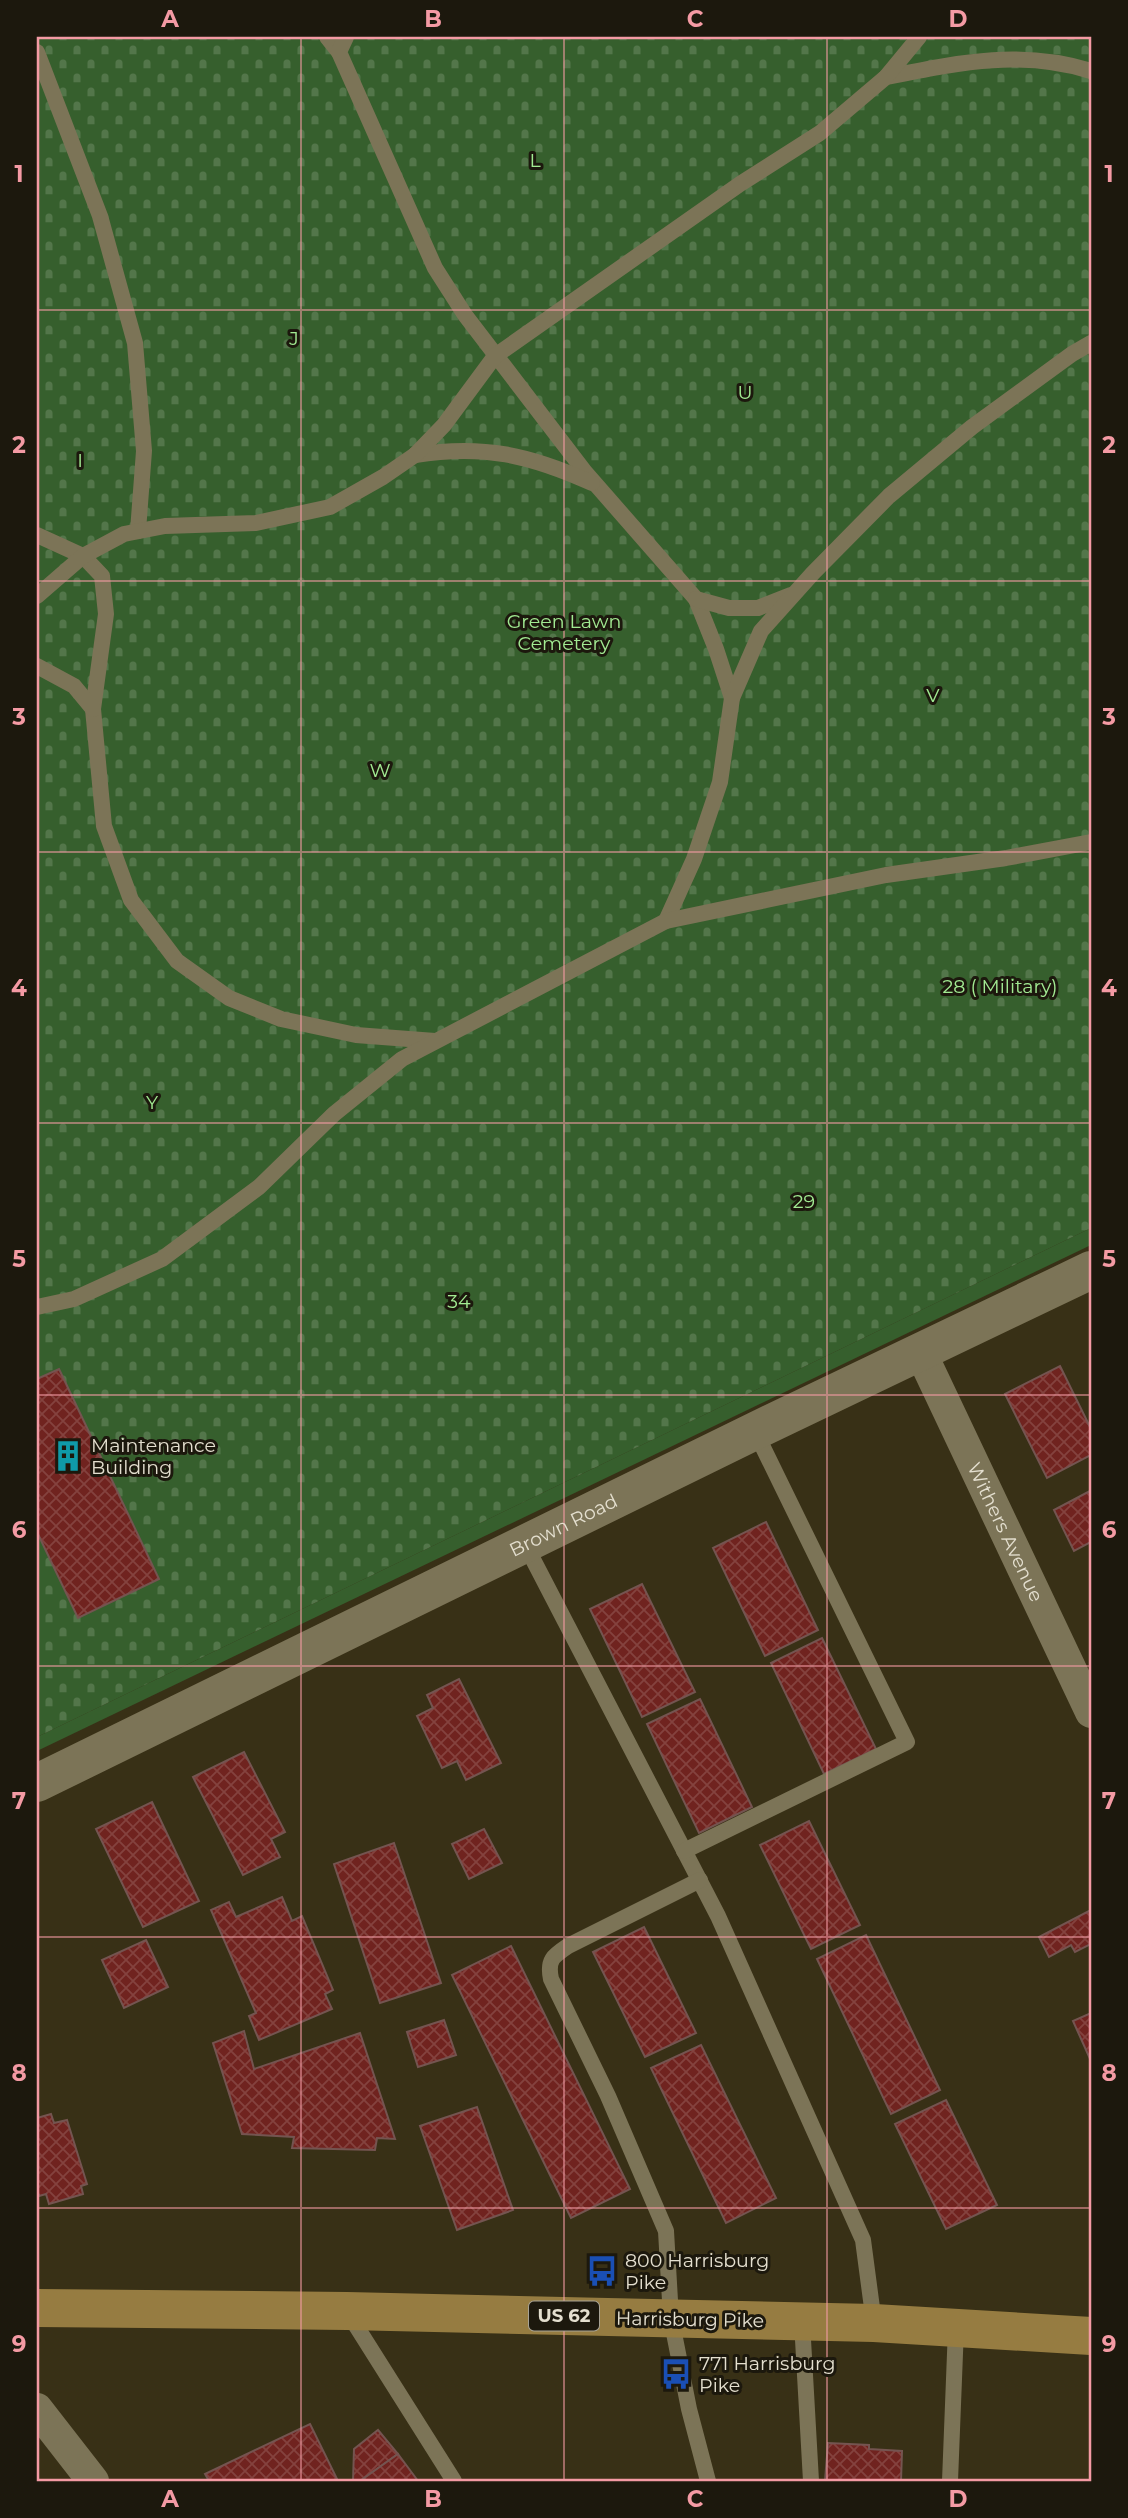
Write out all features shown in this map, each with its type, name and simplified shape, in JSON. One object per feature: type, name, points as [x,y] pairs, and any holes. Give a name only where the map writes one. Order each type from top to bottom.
[{"type":"main road","name":"Brown Road","points":[[37,1783],[755,1431],[1091,1270]]},
{"type":"main road","name":"Harrisburg Pike","points":[[37,2308],[347,2311],[874,2323],[1091,2336]]},
{"type":"street","name":"Withers Avenue","points":[[921,1353],[1084,1677],[1091,1712]]},
{"type":"street","points":[[37,2409],[93,2481]]},
{"type":"lane","points":[[327,37],[338,52],[435,268],[495,355],[598,486],[695,599],[716,649],[732,698]]},
{"type":"lane","points":[[338,52],[346,37]]},
{"type":"lane","points":[[37,596],[83,556],[124,534],[165,526],[256,523],[330,507],[383,477],[415,455],[444,425],[495,355],[694,215],[820,133],[886,78],[919,37]]},
{"type":"lane","points":[[37,52],[100,216],[135,343],[144,451],[138,531]]},
{"type":"lane","points":[[886,78],[962,61],[1024,58],[1070,64],[1091,71]]},
{"type":"lane","points":[[666,921],[694,859],[720,782],[732,698],[761,631],[794,593],[899,487],[972,427],[1072,354],[1091,344]]},
{"type":"lane","points":[[415,455],[448,450],[500,453],[551,465],[598,486]]},
{"type":"lane","points":[[37,535],[83,556],[102,576],[106,614],[93,709],[104,826],[131,900],[177,961],[229,998],[281,1019],[356,1035],[437,1041]]},
{"type":"lane","points":[[695,599],[729,608],[758,608],[794,593]]},
{"type":"lane","points":[[37,666],[74,687],[93,709]]},
{"type":"lane","points":[[37,1307],[74,1299],[162,1259],[259,1187],[334,1114],[402,1059],[666,921],[886,875],[1006,858],[1091,842]]},
{"type":"lane","points":[[684,1851],[907,1742],[755,1431]]},
{"type":"lane","points":[[525,1544],[718,1916],[863,2240],[874,2323]]},
{"type":"lane","points":[[700,1880],[568,1946],[554,1956],[548,1967],[551,1979],[608,2096],[666,2231],[671,2318],[708,2481]]},
{"type":"lane","points":[[347,2311],[454,2481]]},
{"type":"lane","points":[[802,2322],[811,2481]]},
{"type":"lane","points":[[950,2481],[956,2328]]},
{"type":"green space","name":"Green Lawn Cemetery","points":[[37,37],[1091,37],[1091,1228],[37,1737]]},
{"type":"green space","points":[[1091,1228],[1091,1245],[37,1751],[37,1737]]},
{"type":"building","points":[[1060,1366],[1091,1429],[1091,1455],[1047,1478],[1005,1394]]},
{"type":"building","name":"Maintenance Building","points":[[59,1369],[159,1579],[78,1618],[37,1532],[37,1379]]},
{"type":"building","points":[[1090,1491],[1091,1542],[1074,1551],[1054,1510]]},
{"type":"building","points":[[766,1522],[818,1630],[765,1656],[713,1548]]},
{"type":"building","points":[[642,1584],[695,1692],[642,1717],[590,1609]]},
{"type":"building","points":[[822,1638],[876,1749],[824,1774],[771,1663]]},
{"type":"building","points":[[459,1679],[501,1763],[466,1780],[457,1761],[442,1768],[417,1716],[433,1708],[427,1695]]},
{"type":"building","points":[[700,1699],[752,1807],[699,1833],[647,1724]]},
{"type":"building","points":[[244,1752],[285,1832],[271,1839],[280,1857],[243,1875],[193,1777]]},
{"type":"building","points":[[152,1802],[199,1901],[143,1927],[96,1829]]},
{"type":"building","points":[[809,1821],[860,1925],[811,1949],[760,1845]]},
{"type":"building","points":[[484,1829],[502,1863],[469,1879],[452,1844]]},
{"type":"building","points":[[394,1843],[441,1983],[380,2003],[334,1864]]},
{"type":"building","points":[[282,1897],[292,1921],[302,1916],[333,1990],[325,1994],[332,2009],[259,2040],[249,2016],[256,2013],[211,1910],[229,1902],[236,1917]]},
{"type":"building","points":[[1089,1911],[1091,1944],[1075,1952],[1071,1945],[1049,1957],[1039,1937]]},
{"type":"building","points":[[644,1927],[696,2033],[645,2057],[593,1952]]},
{"type":"building","points":[[866,1935],[940,2090],[891,2114],[817,1959]]},
{"type":"building","points":[[146,1940],[168,1987],[124,2008],[102,1960]]},
{"type":"building","points":[[511,1946],[630,2189],[571,2218],[452,1975]]},
{"type":"building","points":[[1091,2013],[1091,2061],[1073,2021]]},
{"type":"building","points":[[444,2020],[456,2055],[418,2067],[407,2032]]},
{"type":"building","points":[[244,2031],[254,2069],[360,2033],[395,2139],[377,2138],[375,2150],[292,2148],[294,2137],[242,2134],[213,2043]]},
{"type":"building","points":[[701,2045],[776,2198],[726,2223],[651,2068]]},
{"type":"building","points":[[946,2100],[997,2205],[946,2229],[895,2124]]},
{"type":"building","points":[[477,2107],[513,2210],[457,2230],[420,2126]]},
{"type":"building","points":[[51,2114],[54,2123],[67,2120],[87,2184],[81,2186],[83,2194],[49,2204],[46,2194],[39,2196],[37,2189],[37,2118]]},
{"type":"building","points":[[310,2424],[338,2481],[209,2481],[205,2474]]},
{"type":"building","points":[[378,2430],[398,2454],[360,2481],[353,2481],[354,2449]]},
{"type":"building","points":[[828,2443],[869,2445],[869,2449],[902,2451],[901,2481],[825,2481]]},
{"type":"building","points":[[398,2454],[418,2481],[360,2481]]},
{"type":"place","name":"Maintenance Building","points":[[68,1456]]},
{"type":"place","name":"800 Harrisburg Pike","points":[[602,2271]]},
{"type":"place","name":"771 Harrisburg Pike","points":[[676,2374]]},
{"type":"park label","name":"L","points":[[535,160]]},
{"type":"park label","name":"J","points":[[294,338]]},
{"type":"park label","name":"U","points":[[745,392]]},
{"type":"park label","name":"I","points":[[80,460]]},
{"type":"park label","name":"V","points":[[933,695]]},
{"type":"park label","name":"W","points":[[380,770]]},
{"type":"park label","name":"28 ( Military)","points":[[1000,986]]},
{"type":"park label","name":"Y","points":[[152,1102]]},
{"type":"park label","name":"29","points":[[804,1201]]},
{"type":"park label","name":"34","points":[[459,1301]]}]
